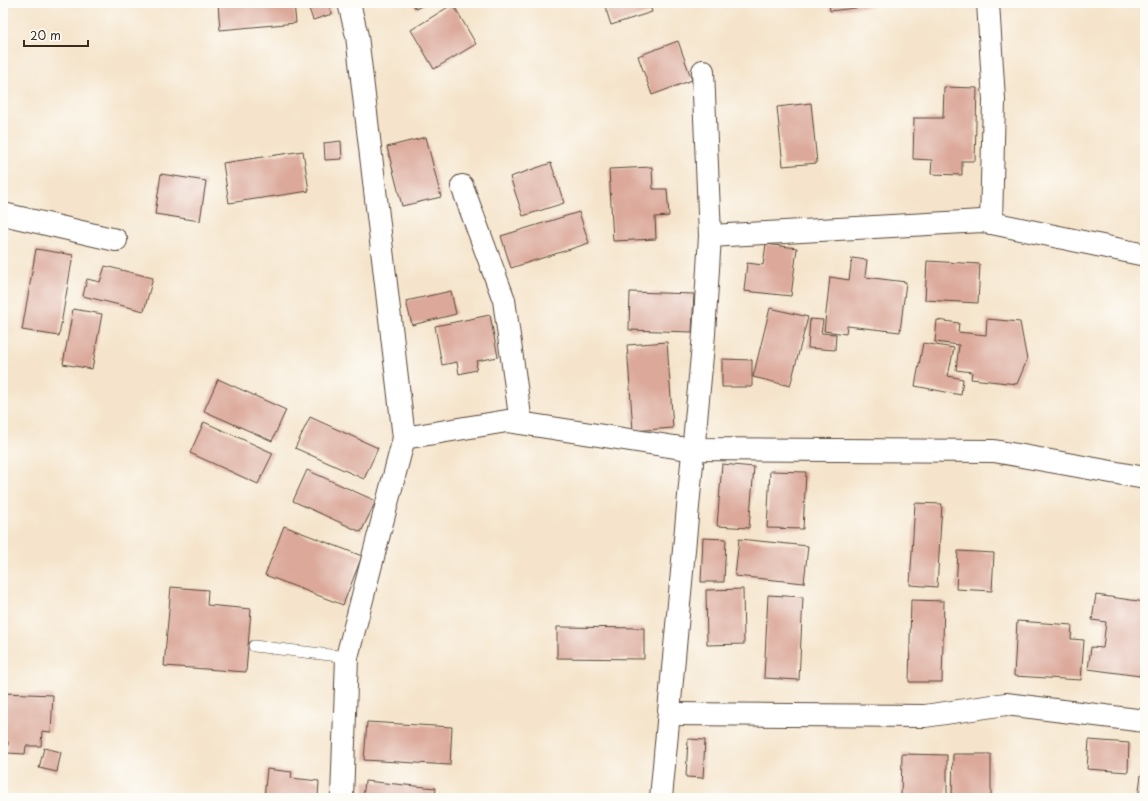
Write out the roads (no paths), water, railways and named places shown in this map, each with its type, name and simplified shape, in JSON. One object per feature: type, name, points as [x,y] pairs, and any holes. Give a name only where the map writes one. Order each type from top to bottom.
[{"type":"street","points":[[342,798],[347,657],[404,438],[357,36],[349,3]]},
{"type":"street","points":[[988,3],[994,100],[990,223]]},
{"type":"street","points":[[661,798],[704,334],[710,236],[703,71]]},
{"type":"street","points":[[462,186],[504,300],[521,423]]},
{"type":"street","points":[[3,214],[116,240]]},
{"type":"street","points":[[710,236],[982,221],[1145,255]]},
{"type":"street","points":[[404,438],[507,421],[693,449],[994,451],[1145,478]]},
{"type":"street","points":[[669,714],[925,716],[1006,704],[1145,721]]},
{"type":"lane","points":[[254,646],[347,657]]}]
